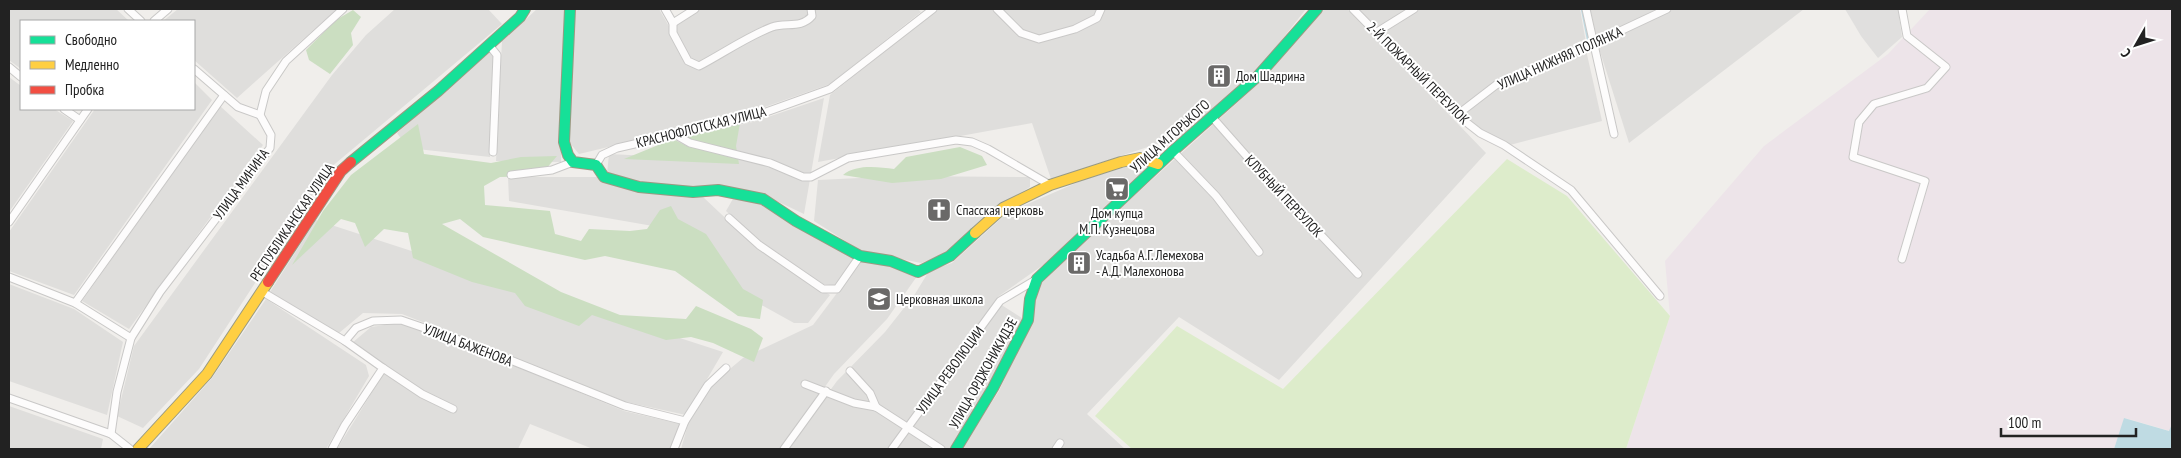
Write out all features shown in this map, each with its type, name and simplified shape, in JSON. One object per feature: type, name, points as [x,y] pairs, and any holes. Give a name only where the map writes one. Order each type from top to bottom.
[{"type":"street","points":[[128,9],[140,20]]},
{"type":"street","points":[[155,20],[168,9]]},
{"type":"street","points":[[195,70],[238,106],[260,115],[266,91],[286,61],[343,9]]},
{"type":"street","points":[[522,13],[529,9]]},
{"type":"street","points":[[570,9],[564,142],[568,155],[573,162]]},
{"type":"street","points":[[665,9],[673,22],[673,33],[688,61],[699,66],[773,26],[803,24],[812,16],[811,9]]},
{"type":"street","points":[[673,22],[695,9]]},
{"type":"street","name":"КРАСНОФЛОТСКАЯ УЛИЦА","points":[[596,165],[602,155],[617,148],[752,117],[830,89],[925,12],[933,9]]},
{"type":"street","points":[[997,9],[1021,33],[1040,39],[1075,29],[1097,18],[1101,9]]},
{"type":"street","name":"УЛИЦА М.ГОРЬКОГО","points":[[1037,279],[1158,164],[1258,76],[1317,9]]},
{"type":"street","name":"2-Й ПОЖАРНЫЙ ПЕРЕУЛОК","points":[[1353,9],[1457,115],[1480,133],[1504,145],[1571,190],[1660,296]]},
{"type":"street","points":[[1377,32],[1414,9]]},
{"type":"street","points":[[1586,9],[1614,134]]},
{"type":"street","name":"УЛИЦА НИЖНЯЯ ПОЛЯНКА","points":[[1457,115],[1496,85],[1667,9]]},
{"type":"street","points":[[1902,9],[1907,36],[1946,66],[1927,88],[1874,104],[1859,122],[1853,157],[1925,181],[1902,259]]},
{"type":"street","name":"РЕСПУБЛИКАНСКАЯ УЛИЦА","points":[[138,449],[207,374],[341,171],[438,91],[522,13]]},
{"type":"street","points":[[489,45],[497,55],[494,152]]},
{"type":"street","points":[[9,67],[20,76]]},
{"type":"street","points":[[75,303],[224,95]]},
{"type":"street","points":[[65,110],[80,120]]},
{"type":"street","points":[[9,222],[87,110]]},
{"type":"street","name":"УЛИЦА МИНИНА","points":[[111,434],[117,392],[131,338],[160,292],[270,148],[271,135],[260,115]]},
{"type":"street","name":"КЛУБНЫЙ ПЕРЕУЛОК","points":[[1212,116],[1257,168],[1358,274]]},
{"type":"street","points":[[676,135],[690,143],[770,163],[803,177],[811,177],[848,158],[956,140],[972,142],[988,149],[1050,185]]},
{"type":"street","points":[[1173,151],[1216,196],[1259,252]]},
{"type":"street","points":[[511,175],[552,170],[573,162],[596,165],[604,176],[639,186],[693,192],[718,190],[763,199],[860,256],[891,261],[918,272],[950,256],[1002,208],[1050,185],[1140,158],[1158,164]]},
{"type":"street","points":[[729,218],[758,245],[822,289],[838,289],[860,256]]},
{"type":"street","points":[[9,277],[75,303],[131,338]]},
{"type":"street","name":"УЛИЦА РЕВОЛЮЦИИ","points":[[892,449],[1000,301],[1037,279]]},
{"type":"street","name":"УЛИЦА ОРДЖОНИКИДЗЕ","points":[[956,449],[993,388],[1028,320],[1030,299],[1037,279]]},
{"type":"street","points":[[261,291],[345,340],[382,368],[422,394],[453,409]]},
{"type":"street","name":"УЛИЦА БАЖЕНОВА","points":[[345,340],[356,328],[372,321],[401,320],[468,343],[625,406],[685,421]]},
{"type":"street","points":[[332,449],[344,425],[382,368]]},
{"type":"street","points":[[674,449],[685,421],[708,385],[726,368]]},
{"type":"street","points":[[850,371],[870,393],[876,408]]},
{"type":"street","points":[[805,384],[854,403],[876,408],[941,449]]},
{"type":"street","points":[[784,449],[826,391]]},
{"type":"street","points":[[9,398],[111,434],[130,449]]},
{"type":"shaded area","points":[[9,9],[116,9],[128,20],[20,20],[20,68],[9,60]]},
{"type":"shaded area","points":[[178,9],[337,9],[237,98],[195,61],[195,20],[164,20]]},
{"type":"shaded area","points":[[395,9],[488,9],[502,24],[330,168],[199,369],[143,428],[117,416],[134,346],[332,75],[366,35]]},
{"type":"shaded area","points":[[537,9],[566,9],[561,162],[496,161],[502,41]]},
{"type":"shaded area","points":[[572,9],[659,9],[670,28],[701,9],[918,9],[921,12],[830,84],[742,115],[579,154],[569,142]]},
{"type":"shaded area","points":[[938,9],[1306,9],[1258,70],[1184,135],[1051,179],[1032,123],[818,162],[830,95]]},
{"type":"shaded area","points":[[1320,9],[1347,9],[1486,153],[1279,380],[1179,317],[1087,414],[1125,449],[961,449],[999,391],[1032,318],[1035,297],[1043,278],[1258,84]]},
{"type":"shaded area","points":[[1359,9],[1408,9],[1378,28]]},
{"type":"shaded area","points":[[1420,9],[1580,9],[1586,43],[1495,82],[1457,111],[1383,33]]},
{"type":"shaded area","points":[[1590,9],[1657,9],[1597,39]]},
{"type":"shaded area","points":[[1674,9],[1804,9],[1629,143],[1598,45]]},
{"type":"shaded area","points":[[1845,9],[1898,9],[1902,37],[1878,58],[1861,36]]},
{"type":"shaded area","points":[[1930,9],[2172,9],[2172,424],[2170,431],[2125,418],[2114,449],[1626,449],[1670,316],[1665,261],[1764,146],[1888,54]]},
{"type":"shaded area","points":[[1586,50],[1602,121],[1510,145],[1482,131],[1461,115],[1499,87]]},
{"type":"shaded area","points":[[490,52],[495,57],[490,157],[408,148],[397,133]]},
{"type":"shaded area","points":[[9,77],[20,85],[20,110],[56,110],[73,121],[9,212]]},
{"type":"shaded area","points":[[195,83],[212,100],[74,295],[9,271],[9,232],[94,110],[195,110]]},
{"type":"shaded area","points":[[824,98],[804,214],[764,195],[716,185],[691,188],[639,184],[607,174],[609,154],[730,160],[735,126],[753,122]]},
{"type":"shaded area","points":[[220,106],[263,145],[129,329],[82,301]]},
{"type":"shaded area","points":[[1132,165],[1145,173],[1046,263],[999,296],[888,449],[787,449],[837,381],[885,332],[915,294],[929,271],[952,263],[1007,213],[1083,180]]},
{"type":"shaded area","points":[[901,176],[1030,177],[1030,187],[1000,206],[948,254],[921,263],[861,251],[814,221],[818,180]]},
{"type":"shaded area","points":[[508,177],[598,177],[638,189],[702,196],[755,246],[830,295],[808,323],[794,323],[738,292],[699,234],[509,201]]},
{"type":"shaded area","points":[[734,197],[761,202],[856,258],[836,286],[823,284],[759,240],[726,211]]},
{"type":"shaded area","points":[[316,220],[723,352],[686,415],[626,402],[402,314],[363,313],[339,333],[270,292]]},
{"type":"shaded area","points":[[861,261],[920,272],[887,319],[834,374],[781,449],[681,449],[689,421],[713,383],[743,358],[813,325]]},
{"type":"shaded area","points":[[9,284],[74,309],[123,342],[107,415],[9,381]]},
{"type":"shaded area","points":[[266,299],[366,365],[369,376],[326,449],[149,449],[212,378]]},
{"type":"shaded area","points":[[1000,304],[1025,320],[971,418],[951,449],[896,449]]},
{"type":"shaded area","points":[[398,323],[467,346],[624,411],[680,424],[672,449],[593,449],[530,424],[518,449],[337,449],[387,368],[352,343],[371,327]]},
{"type":"shaded area","points":[[9,406],[103,439],[101,449],[9,449]]},
{"type":"green space","points":[[353,10],[361,17],[351,33],[353,45],[330,74],[309,60],[306,50],[336,20]]},
{"type":"green space","points":[[740,123],[736,146],[739,164],[624,159],[673,139],[689,147],[687,136]]},
{"type":"green space","points":[[418,124],[424,154],[491,163],[521,157],[557,156],[540,176],[500,177],[484,186],[485,205],[550,211],[555,234],[581,241],[589,229],[630,231],[647,229],[660,210],[671,206],[678,219],[706,234],[743,289],[763,300],[760,319],[738,316],[675,271],[605,256],[585,260],[483,237],[460,219],[442,224],[561,292],[620,315],[686,319],[696,306],[751,329],[763,338],[754,362],[713,343],[691,337],[666,340],[592,315],[579,326],[525,306],[515,293],[472,282],[413,258],[408,233],[384,229],[365,247],[355,223],[341,219],[292,265],[323,211],[351,175]]},
{"type":"green space","points":[[960,147],[982,156],[987,165],[941,179],[892,183],[843,175],[854,169],[861,168],[894,169],[906,157]]},
{"type":"green space","points":[[1507,159],[1567,196],[1670,316],[1626,449],[1132,449],[1095,416],[1177,326],[1283,389]]},
{"type":"water","points":[[2124,418],[2169,431],[2172,424],[2172,449],[2114,449]]},
{"type":"waterway","points":[[1582,9],[1588,39]]},
{"type":"traffic: fast","points":[[351,162],[438,91],[520,17],[525,9]]},
{"type":"traffic: fast","points":[[570,9],[564,142],[568,155],[573,162],[596,165],[604,177],[639,187],[693,192],[718,190],[763,199],[796,221],[860,256],[891,261],[918,272],[950,256],[975,233]]},
{"type":"traffic: fast","points":[[956,449],[993,388],[1028,320],[1030,299],[1037,279],[1173,151],[1258,76],[1317,9]]},
{"type":"traffic: slow","points":[[975,233],[1003,208],[1050,185],[1121,162],[1140,158],[1158,164]]},
{"type":"traffic: slow","points":[[138,449],[207,374],[268,282]]},
{"type":"traffic: jam","points":[[268,282],[341,171],[351,162]]},
{"type":"place","name":"Дом Шадрина","points":[[1219,76]]},
{"type":"place","name":"Дом купца М.П. Кузнецова","points":[[1117,189]]},
{"type":"place","name":"Спасская церковь","points":[[939,210]]},
{"type":"place","name":"Усадьба А.Г. Лемехова - А.Д. Малехонова","points":[[1079,263]]},
{"type":"place","name":"Церковная школа","points":[[879,299]]}]
